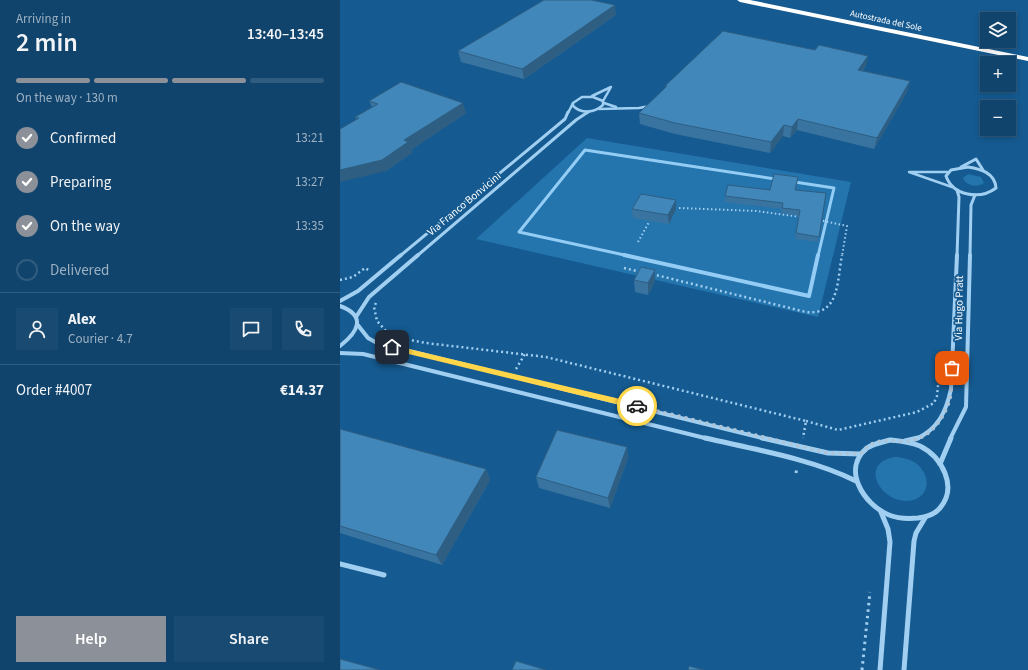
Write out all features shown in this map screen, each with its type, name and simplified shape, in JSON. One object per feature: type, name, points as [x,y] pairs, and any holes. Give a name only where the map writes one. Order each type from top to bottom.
[{"type":"highway","name":"Autostrada del Sole","points":[[740,0],[1028,59]]},
{"type":"highway","name":"Autostrada del Sole","points":[[772,0],[1028,52]]},
{"type":"street","points":[[590,112],[578,110],[573,106],[573,104],[582,97],[592,96],[612,87],[603,102],[603,105],[599,109]]},
{"type":"street","points":[[592,96],[618,108]]},
{"type":"street","name":"Via Franco Bonvicini","points":[[356,317],[364,302],[374,292],[576,120],[599,109],[639,108],[650,106],[654,103]]},
{"type":"street","name":"Via Franco Bonvicini","points":[[340,302],[358,291],[379,274],[565,119],[573,104]]},
{"type":"street","points":[[976,160],[984,171],[995,179],[996,188],[989,193],[975,195],[958,190],[952,187],[947,179],[948,172],[976,160]]},
{"type":"street","points":[[960,167],[968,167],[984,171]]},
{"type":"street","name":"Via Hugo Pratt","points":[[905,441],[916,439],[925,435],[934,428],[949,402],[952,368],[958,190]]},
{"type":"street","name":"Via Hugo Pratt","points":[[940,464],[945,449],[966,407],[971,205],[975,195]]},
{"type":"street","points":[[340,306],[348,308],[356,317],[358,324],[368,338],[377,344],[801,447],[828,453],[860,454]]},
{"type":"street","points":[[340,346],[351,337],[358,324]]},
{"type":"street","points":[[340,353],[363,354],[798,460],[838,471],[856,481]]},
{"type":"street","points":[[890,440],[905,441],[920,446],[933,456],[940,464],[948,480],[949,494],[944,506],[934,515],[920,520],[907,520],[881,512],[863,496],[856,481],[855,465],[860,454],[865,448],[876,442],[890,440]]},
{"type":"street","points":[[880,670],[890,542],[888,529],[881,512]]},
{"type":"street","points":[[904,670],[914,541],[916,533],[926,517]]},
{"type":"street","points":[[340,564],[384,575]]},
{"type":"lane","points":[[948,172],[909,172],[952,187]]},
{"type":"path","points":[[679,208],[768,211],[807,218]]},
{"type":"path","points":[[624,268],[806,312],[822,312],[829,308],[834,299],[847,226],[814,220]]},
{"type":"path","points":[[638,242],[649,222]]},
{"type":"path","points":[[340,280],[353,277],[365,268],[379,274]]},
{"type":"path","points":[[380,297],[374,308],[377,321],[387,332],[400,338],[426,343],[546,357],[838,430],[916,412],[934,403],[937,396],[940,366],[952,368]]},
{"type":"path","points":[[801,447],[806,421]]},
{"type":"path","points":[[796,472],[798,460]]},
{"type":"path","points":[[862,670],[870,592]]},
{"type":"shaded area","points":[[587,138],[851,182],[818,317],[476,239]]},
{"type":"shaded area","points":[[968,174],[981,177],[984,183],[975,186],[967,183],[963,178]]},
{"type":"shaded area","points":[[894,457],[912,461],[921,468],[927,483],[921,496],[916,499],[905,501],[895,499],[879,486],[876,477],[876,469],[882,462]]},
{"type":"building","points":[[544,0],[591,0],[615,5],[522,69],[458,51]]},
{"type":"building","points":[[723,31],[815,50],[819,45],[868,56],[858,70],[910,81],[877,138],[798,119],[792,127],[784,125],[771,142],[675,123],[639,113]]},
{"type":"building","points":[[401,82],[463,103],[404,140],[408,142],[382,160],[340,170],[340,129],[359,118],[355,117],[378,104],[369,101]]},
{"type":"building","points":[[774,174],[798,177],[795,190],[826,193],[819,237],[796,233],[800,210],[782,208],[783,203],[725,196],[728,185],[770,190]]},
{"type":"building","points":[[641,194],[676,200],[668,215],[632,209]]},
{"type":"building","points":[[641,267],[655,270],[648,283],[634,280]]},
{"type":"building","points":[[340,429],[486,469],[436,555],[340,526]]},
{"type":"building","points":[[557,430],[627,447],[608,498],[536,477]]},
{"type":"building","points":[[340,659],[380,670],[340,670]]},
{"type":"building","points":[[516,661],[546,670],[512,670]]},
{"type":"building","points":[[689,666],[704,670],[688,670]]},
{"type":"waterway","points":[[629,256],[519,232],[585,150],[834,188],[818,256]]},
{"type":"waterway","points":[[624,255],[809,296],[818,255]]},
{"type":"way so far","points":[[637,406],[828,453],[846,455],[860,454],[865,448],[876,442],[916,439],[925,435],[934,428],[949,402],[952,368]]},
{"type":"route","points":[[392,347],[637,406]]}]
